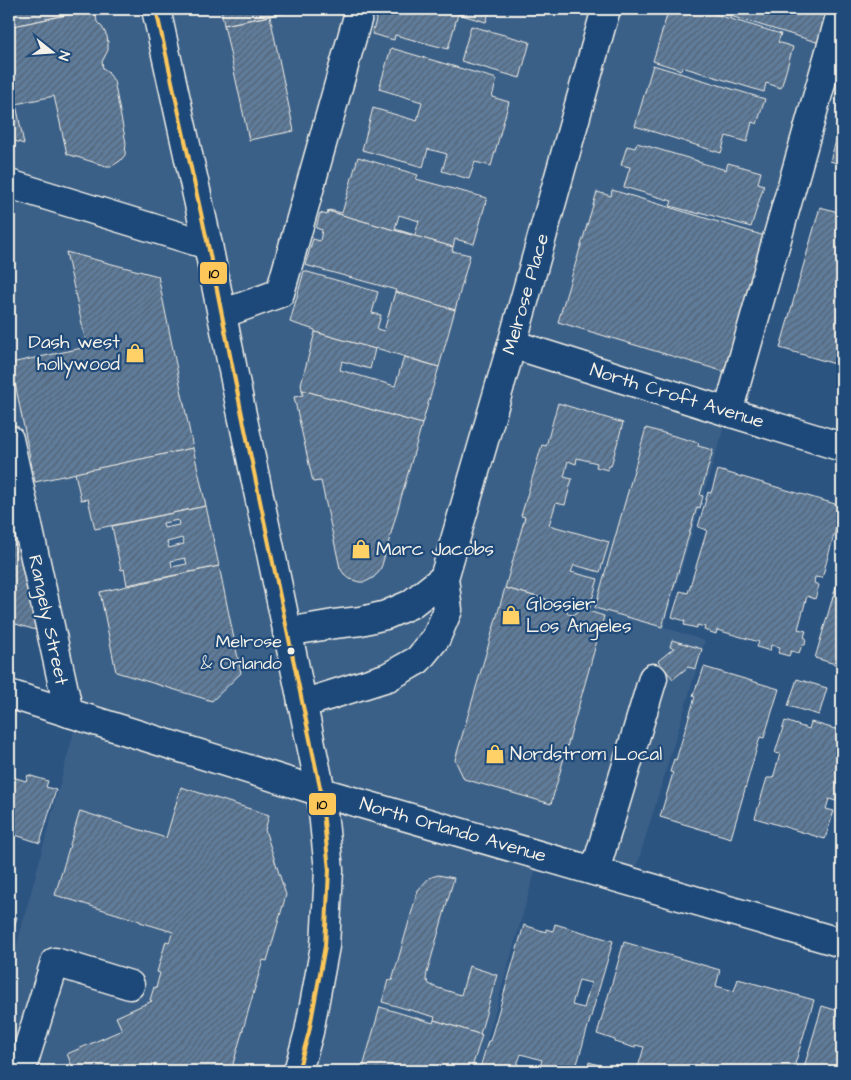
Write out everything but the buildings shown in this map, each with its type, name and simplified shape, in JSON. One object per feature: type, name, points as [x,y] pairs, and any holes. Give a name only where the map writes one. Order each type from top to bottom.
[{"type":"street","points":[[156,9],[208,245],[321,792],[329,870],[325,946],[309,1032],[298,1071]]},
{"type":"street","points":[[222,314],[280,293],[360,9]]},
{"type":"street","name":"Melrose Place","points":[[302,704],[388,677],[418,660],[436,638],[448,610],[444,578],[606,9]]},
{"type":"street","points":[[728,412],[842,9]]},
{"type":"street","points":[[9,184],[208,245]]},
{"type":"street","name":"North Croft Avenue","points":[[512,344],[842,447]]},
{"type":"street","name":"Rangely Street","points":[[9,440],[68,713]]},
{"type":"street","points":[[287,632],[361,621],[386,615],[411,604],[444,578]]},
{"type":"street","points":[[595,871],[653,678]]},
{"type":"street","name":"North Orlando Avenue","points":[[9,694],[321,792],[842,943]]},
{"type":"street","points":[[21,1071],[55,962],[130,985]]},
{"type":"shaded area","points":[[9,9],[842,9],[842,32],[664,627],[705,641],[634,875],[542,847],[478,1071],[9,1071],[9,974],[79,713],[9,392]]},
{"type":"transit line","name":"10","points":[[156,9],[208,245],[321,792],[329,870],[325,946],[309,1032],[298,1071]]},
{"type":"place","name":"Dash west hollywood","points":[[135,353]]},
{"type":"place","name":"Marc Jacobs","points":[[361,549]]},
{"type":"place","name":"Glossier Los Angeles","points":[[511,615]]},
{"type":"place","name":"Melrose & Orlando","points":[[291,651]]},
{"type":"place","name":"Nordstrom Local","points":[[495,754]]}]
